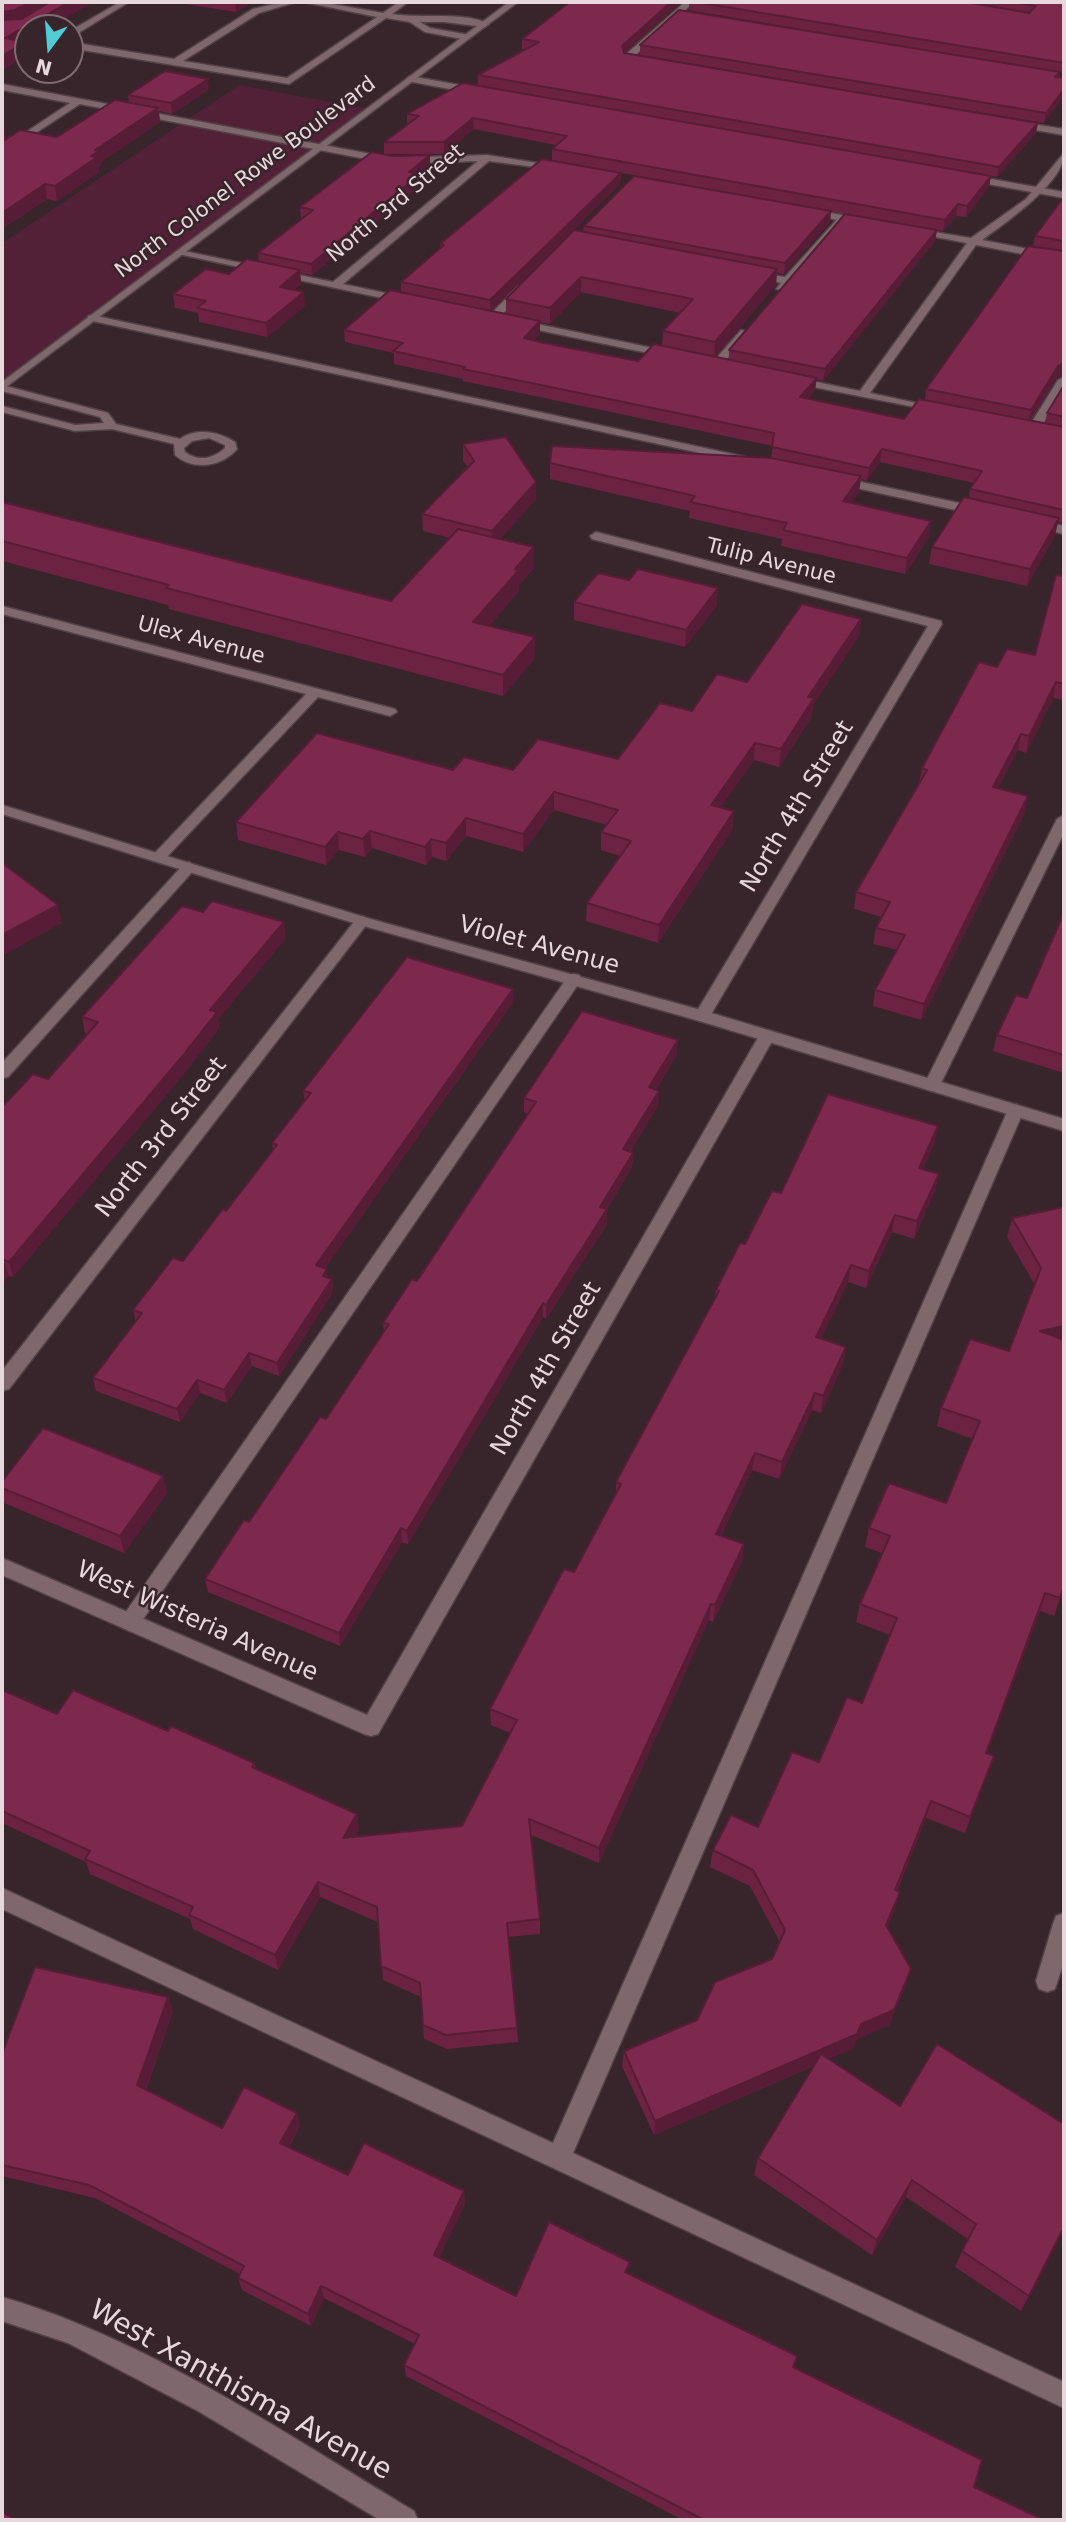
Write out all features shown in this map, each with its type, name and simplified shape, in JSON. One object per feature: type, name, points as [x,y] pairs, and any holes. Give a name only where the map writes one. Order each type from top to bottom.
[{"type":"street","points":[[84,27],[125,2]]},
{"type":"street","points":[[176,62],[256,11],[292,2]]},
{"type":"street","points":[[308,2],[411,20],[444,19],[485,24]]},
{"type":"street","points":[[84,47],[289,82],[404,2]]},
{"type":"street","name":"North Colonel Rowe Boulevard","points":[[2,387],[319,146],[514,2]]},
{"type":"street","points":[[641,60],[627,58],[690,2]]},
{"type":"street","points":[[677,14],[690,16]]},
{"type":"street","points":[[411,20],[421,27],[467,37]]},
{"type":"street","points":[[410,79],[492,94]]},
{"type":"street","points":[[2,87],[392,161],[487,158],[569,169]]},
{"type":"street","points":[[2,152],[79,102]]},
{"type":"street","points":[[1010,123],[1064,132]]},
{"type":"street","points":[[863,395],[974,242],[1039,191],[1064,156]]},
{"type":"street","name":"North 3rd Street","points":[[335,285],[487,158]]},
{"type":"street","points":[[957,176],[1064,195]]},
{"type":"street","points":[[802,211],[881,225]]},
{"type":"street","points":[[770,302],[841,218]]},
{"type":"street","points":[[907,230],[1064,259]]},
{"type":"street","points":[[179,253],[414,302]]},
{"type":"street","points":[[747,273],[788,281]]},
{"type":"street","points":[[493,318],[532,279]]},
{"type":"street","points":[[480,315],[678,356]]},
{"type":"street","points":[[92,318],[754,462]]},
{"type":"street","points":[[718,364],[753,323]]},
{"type":"street","points":[[704,362],[731,367]]},
{"type":"street","points":[[784,378],[955,414]]},
{"type":"street","points":[[1020,427],[1038,431],[1064,380]]},
{"type":"street","points":[[2,387],[104,415],[111,426]]},
{"type":"street","points":[[2,408],[75,428],[111,426],[182,443]]},
{"type":"street","points":[[821,477],[997,515]]},
{"type":"street","points":[[1024,521],[1064,530]]},
{"type":"street","name":"Tulip Avenue","points":[[596,536],[936,624]]},
{"type":"street","name":"Ulex Avenue","points":[[2,610],[390,712]]},
{"type":"street","name":"North 4th Street","points":[[702,1016],[936,624]]},
{"type":"street","points":[[158,858],[315,692]]},
{"type":"street","name":"Violet Avenue","points":[[2,809],[362,921],[702,1016],[1064,1125]]},
{"type":"street","points":[[932,1085],[1064,819]]},
{"type":"street","points":[[2,1073],[189,867]]},
{"type":"street","name":"North 3rd Street","points":[[2,1384],[362,921]]},
{"type":"street","points":[[130,1622],[574,979]]},
{"type":"street","name":"North 4th Street","points":[[371,1727],[766,1036]]},
{"type":"street","points":[[558,2159],[1016,1110]]},
{"type":"street","name":"West Wisteria Avenue","points":[[2,1566],[371,1727]]},
{"type":"street","points":[[3,1899],[1064,2395]]},
{"type":"street","points":[[1047,1982],[1064,1924]]},
{"type":"street","name":"West Xanthisma Avenue","points":[[2,2309],[73,2332],[183,2389],[405,2520]]},
{"type":"shaded area","points":[[239,85],[368,109],[2,383],[2,243]]},
{"type":"building","points":[[2,2],[30,2],[15,10],[2,12]]},
{"type":"building","points":[[50,2],[69,2],[48,14],[30,14]]},
{"type":"building","points":[[570,2],[671,2],[622,46],[624,53],[1038,123],[999,167],[478,75],[539,42],[522,39]]},
{"type":"building","points":[[696,2],[966,2],[1029,13],[1036,6],[1013,2],[1064,2],[1064,63]]},
{"type":"building","points":[[679,10],[1060,72],[1055,77],[1064,78],[1064,89],[1046,113],[640,45]]},
{"type":"building","points":[[14,19],[14,33],[5,38],[14,40],[14,49],[2,56],[2,20]]},
{"type":"building","points":[[165,71],[208,79],[171,103],[128,95]]},
{"type":"building","points":[[463,83],[991,176],[967,206],[958,204],[945,220],[552,149],[567,136],[473,118],[444,142],[384,142],[419,116],[407,114]]},
{"type":"building","points":[[115,100],[158,108],[95,150],[99,151],[91,156],[97,157],[55,186],[45,184],[2,213],[2,142],[20,130],[57,137]]},
{"type":"building","points":[[372,152],[392,156],[430,155],[409,172],[420,174],[311,264],[258,253],[313,210],[300,207]]},
{"type":"building","points":[[542,159],[621,173],[490,300],[401,282],[444,245],[440,244]]},
{"type":"building","points":[[634,176],[831,211],[785,263],[584,226]]},
{"type":"building","points":[[1064,197],[1064,241],[1035,236]]},
{"type":"building","points":[[845,214],[937,230],[825,369],[729,350]]},
{"type":"building","points":[[574,230],[777,269],[715,342],[663,331],[693,299],[581,277],[550,308],[506,299]]},
{"type":"building","points":[[1028,246],[1064,251],[1064,363],[1058,366],[1031,410],[926,389]]},
{"type":"building","points":[[247,259],[300,270],[280,287],[304,292],[266,323],[197,308],[206,301],[173,294],[206,269],[229,274]]},
{"type":"building","points":[[390,290],[540,321],[524,338],[544,343],[638,361],[654,344],[817,378],[800,397],[904,419],[919,399],[1064,427],[1064,510],[970,489],[982,471],[882,449],[869,468],[772,447],[774,433],[463,369],[465,367],[393,351],[403,343],[344,330]]},
{"type":"building","points":[[1064,385],[1064,417],[1047,413]]},
{"type":"building","points":[[506,437],[536,482],[492,531],[422,514],[474,461],[463,444]]},
{"type":"building","points":[[552,446],[771,458],[861,476],[843,501],[931,521],[907,558],[783,530],[787,523],[690,502],[695,496],[550,463]]},
{"type":"building","points":[[964,497],[1059,518],[1030,569],[932,547]]},
{"type":"building","points":[[2,502],[391,601],[458,529],[534,547],[515,569],[519,570],[473,622],[535,637],[503,675],[166,588],[169,585],[2,541]]},
{"type":"building","points":[[638,569],[718,588],[686,630],[574,602],[598,573],[629,580]]},
{"type":"building","points":[[1056,575],[1064,576],[1064,684],[1056,682],[1029,736],[1021,734],[993,787],[1028,796],[924,1004],[875,990],[905,935],[876,928],[890,902],[856,892],[927,770],[922,768],[979,662],[997,667],[1007,649],[1035,655]]},
{"type":"building","points":[[802,604],[861,619],[808,697],[814,698],[781,749],[755,743],[711,805],[734,811],[659,925],[587,903],[631,841],[601,832],[618,810],[554,792],[523,834],[466,818],[446,843],[431,839],[425,847],[370,831],[363,839],[338,832],[325,847],[236,822],[317,733],[453,770],[464,757],[513,770],[538,739],[618,759],[660,703],[692,711],[717,674],[747,682]]},
{"type":"building","points":[[2,863],[58,905],[2,935]]},
{"type":"building","points":[[212,901],[284,922],[210,1010],[217,1012],[180,1059],[9,1262],[4,1260],[2,1263],[2,1107],[33,1074],[48,1079],[98,1022],[82,1017],[182,906],[203,912]]},
{"type":"building","points":[[1064,913],[1064,1055],[997,1035],[1016,995],[1027,998]]},
{"type":"building","points":[[407,957],[513,989],[316,1265],[327,1269],[323,1276],[332,1279],[277,1363],[249,1353],[224,1390],[197,1380],[177,1409],[93,1378],[142,1313],[133,1310],[173,1258],[183,1261],[223,1209],[226,1211],[277,1145],[272,1143],[311,1093],[303,1091]]},
{"type":"building","points":[[582,1011],[678,1040],[649,1087],[659,1091],[623,1149],[633,1153],[600,1207],[607,1209],[546,1305],[543,1303],[407,1531],[401,1528],[339,1633],[205,1579],[244,1520],[249,1522],[320,1417],[326,1419],[389,1324],[383,1323],[412,1279],[417,1281],[536,1102],[524,1098]]},
{"type":"building","points":[[828,1094],[938,1126],[919,1168],[939,1174],[917,1221],[895,1215],[869,1271],[851,1265],[816,1337],[846,1347],[823,1396],[815,1393],[782,1462],[755,1453],[716,1534],[744,1544],[715,1605],[711,1604],[599,1848],[529,1819],[540,1919],[507,1923],[517,2028],[446,2035],[423,2025],[420,1983],[381,1966],[377,1907],[318,1882],[275,1955],[189,1915],[193,1907],[85,1859],[90,1851],[2,1811],[2,1690],[57,1714],[73,1690],[168,1731],[171,1726],[254,1763],[252,1767],[357,1814],[343,1838],[462,1826],[517,1720],[490,1709],[564,1569],[574,1572],[621,1484],[616,1482],[719,1291],[716,1290],[740,1243],[745,1244],[772,1191],[781,1193]]},
{"type":"building","points":[[1064,1207],[1064,1326],[1040,1331],[1064,1340],[1064,1586],[1060,1598],[1045,1593],[986,1753],[994,1756],[970,1817],[931,1801],[895,1890],[900,1892],[886,1925],[911,1969],[894,2010],[861,2024],[857,2034],[655,2121],[624,2051],[697,2020],[715,1982],[772,1959],[785,1930],[753,1870],[713,1850],[731,1815],[758,1827],[792,1752],[819,1762],[847,1697],[862,1703],[897,1618],[860,1604],[890,1536],[869,1528],[889,1483],[946,1503],[980,1421],[941,1408],[970,1339],[1009,1351],[1041,1268],[1012,1218]]},
{"type":"building","points":[[43,1428],[163,1476],[120,1536],[2,1488],[2,1482]]},
{"type":"building","points":[[35,1967],[168,1997],[137,2085],[222,2128],[244,2087],[297,2113],[280,2143],[348,2175],[364,2143],[464,2191],[434,2255],[516,2296],[549,2222],[630,2262],[625,2272],[797,2356],[793,2367],[982,2460],[974,2487],[1044,2520],[704,2520],[404,2365],[419,2335],[321,2286],[308,2314],[238,2278],[244,2266],[89,2185],[2,2165],[2,2054]]},
{"type":"building","points":[[937,2044],[1064,2124],[1064,2227],[1029,2296],[962,2251],[976,2224],[912,2180],[877,2240],[758,2158],[821,2054],[900,2106]]},
{"type":"building","points":[[2,2512],[16,2520],[2,2520]]}]
